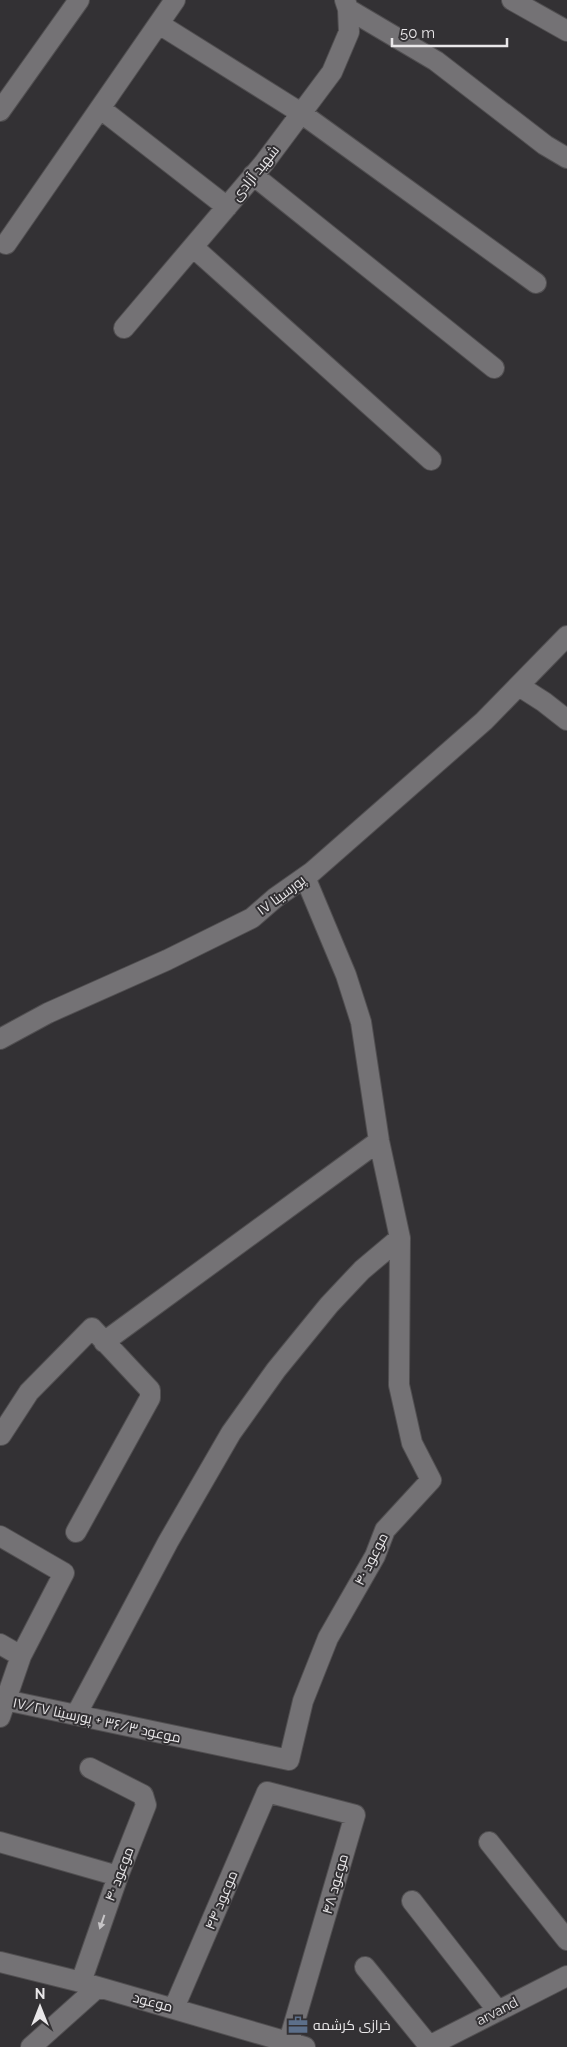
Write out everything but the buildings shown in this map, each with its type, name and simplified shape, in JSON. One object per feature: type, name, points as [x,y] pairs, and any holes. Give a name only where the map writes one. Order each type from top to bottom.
[{"type":"street","points":[[0,111],[79,0]]},
{"type":"street","points":[[6,244],[175,0]]},
{"type":"street","points":[[512,0],[567,31]]},
{"type":"street","points":[[347,4],[436,61],[545,145],[567,158]]},
{"type":"street","name":"شهید آزادی","points":[[124,328],[264,163],[332,72],[349,32],[347,4]]},
{"type":"street","points":[[159,24],[302,113],[536,283]]},
{"type":"street","points":[[101,109],[227,207]]},
{"type":"street","points":[[253,175],[494,368]]},
{"type":"street","points":[[193,247],[431,460]]},
{"type":"street","name":"پورسینا ۱۷","points":[[0,1039],[48,1013],[176,956],[252,918],[275,898],[305,877],[484,721],[567,636]]},
{"type":"street","points":[[519,686],[567,720]]},
{"type":"street","points":[[76,1715],[168,1542],[231,1433],[276,1370],[329,1305],[362,1270],[400,1238],[379,1140],[361,1022],[342,967],[305,877]]},
{"type":"street","points":[[104,1342],[379,1140]]},
{"type":"street","name":"موعود ۴۰","points":[[190,1739],[289,1760],[303,1701],[328,1638],[375,1556],[385,1530],[431,1480],[412,1443],[398,1386],[400,1238]]},
{"type":"street","points":[[0,1437],[29,1392],[90,1329],[94,1329],[150,1390],[151,1394],[76,1532]]},
{"type":"street","points":[[0,1536],[64,1573],[21,1656],[2,1709]]},
{"type":"street","points":[[0,1644],[21,1656]]},
{"type":"street","name":"موعود ۳۶/۳ + پورسینا ۱۷/۲۷","points":[[2,1709],[76,1715],[190,1739]]},
{"type":"street","name":"موعود ۴۰","points":[[90,1768],[143,1795],[146,1800],[146,1805],[118,1876],[90,1985]]},
{"type":"street","name":"موعود ۴۴","points":[[174,2008],[267,1792]]},
{"type":"street","name":"موعود ۴۸","points":[[267,1792],[355,1815],[297,2044]]},
{"type":"street","points":[[0,1842],[118,1876]]},
{"type":"street","points":[[489,1842],[567,1940]]},
{"type":"street","points":[[412,1901],[498,2011]]},
{"type":"street","name":"موعود","points":[[0,1962],[174,2008],[297,2044]]},
{"type":"street","points":[[365,1967],[428,2047]]},
{"type":"street","name":"arvand","points":[[428,2047],[567,1976]]},
{"type":"street","points":[[31,2047],[90,1985]]},
{"type":"place","name":"خرازی کرشمه","points":[[298,2025]]}]
